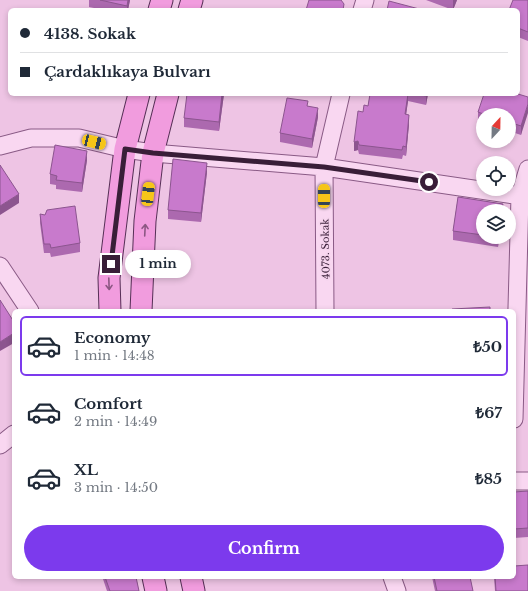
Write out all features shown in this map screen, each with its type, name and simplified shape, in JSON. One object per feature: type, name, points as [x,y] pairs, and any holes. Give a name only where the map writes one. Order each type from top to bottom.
[{"type":"main road","points":[[110,309],[109,278],[125,149],[138,96]]},
{"type":"main road","points":[[141,309],[145,221],[153,153],[167,96]]},
{"type":"main road","points":[[153,579],[156,591]]},
{"type":"main road","points":[[191,579],[194,591]]},
{"type":"street","name":"4073. Sokak","points":[[325,309],[324,167],[341,96]]},
{"type":"street","points":[[0,146],[31,138],[79,138],[125,149],[153,153],[324,167],[524,196]]},
{"type":"street","points":[[516,374],[524,196],[528,169]]},
{"type":"street","points":[[0,266],[29,309]]},
{"type":"street","points":[[0,445],[12,436]]},
{"type":"street","points":[[516,481],[528,482]]},
{"type":"street","points":[[393,579],[397,591]]},
{"type":"building","points":[[100,0],[128,0],[127,6]]},
{"type":"building","points":[[309,0],[341,0],[344,4],[343,8],[307,8]]},
{"type":"building","points":[[513,0],[528,0],[528,32],[520,29],[520,8],[510,8]]},
{"type":"building","points":[[389,1],[415,8],[387,8]]},
{"type":"building","points":[[520,95],[528,97],[528,104],[521,126],[516,124],[516,108],[479,108],[483,96],[520,96]]},
{"type":"building","points":[[187,96],[222,96],[219,122],[184,118]]},
{"type":"building","points":[[370,96],[408,96],[405,114],[409,115],[406,147],[403,146],[402,150],[359,145],[358,141],[354,142],[358,111],[363,112],[364,105],[368,106]]},
{"type":"building","points":[[287,98],[308,101],[307,106],[318,108],[312,139],[280,133]]},
{"type":"building","points":[[55,145],[87,151],[82,183],[56,180],[57,176],[50,174]]},
{"type":"building","points":[[173,159],[207,163],[201,213],[168,210]]},
{"type":"building","points":[[0,165],[19,194],[0,206]]},
{"type":"building","points":[[458,197],[503,204],[476,204],[476,234],[453,231]]},
{"type":"building","points":[[75,206],[80,243],[51,248],[50,244],[44,244],[40,214],[45,215],[47,210]]},
{"type":"building","points":[[0,300],[12,319],[12,334],[0,342]]},
{"type":"building","points":[[490,307],[490,309],[452,309]]},
{"type":"building","points":[[528,491],[528,528],[516,529],[516,492]]},
{"type":"building","points":[[528,565],[528,591],[496,591],[495,579],[516,579],[516,566]]},
{"type":"building","points":[[106,579],[136,579],[139,591],[110,591]]},
{"type":"building","points":[[434,579],[470,579],[473,591],[437,591]]},
{"type":"route","points":[[111,264],[125,149],[153,153],[324,167],[429,182]]}]
